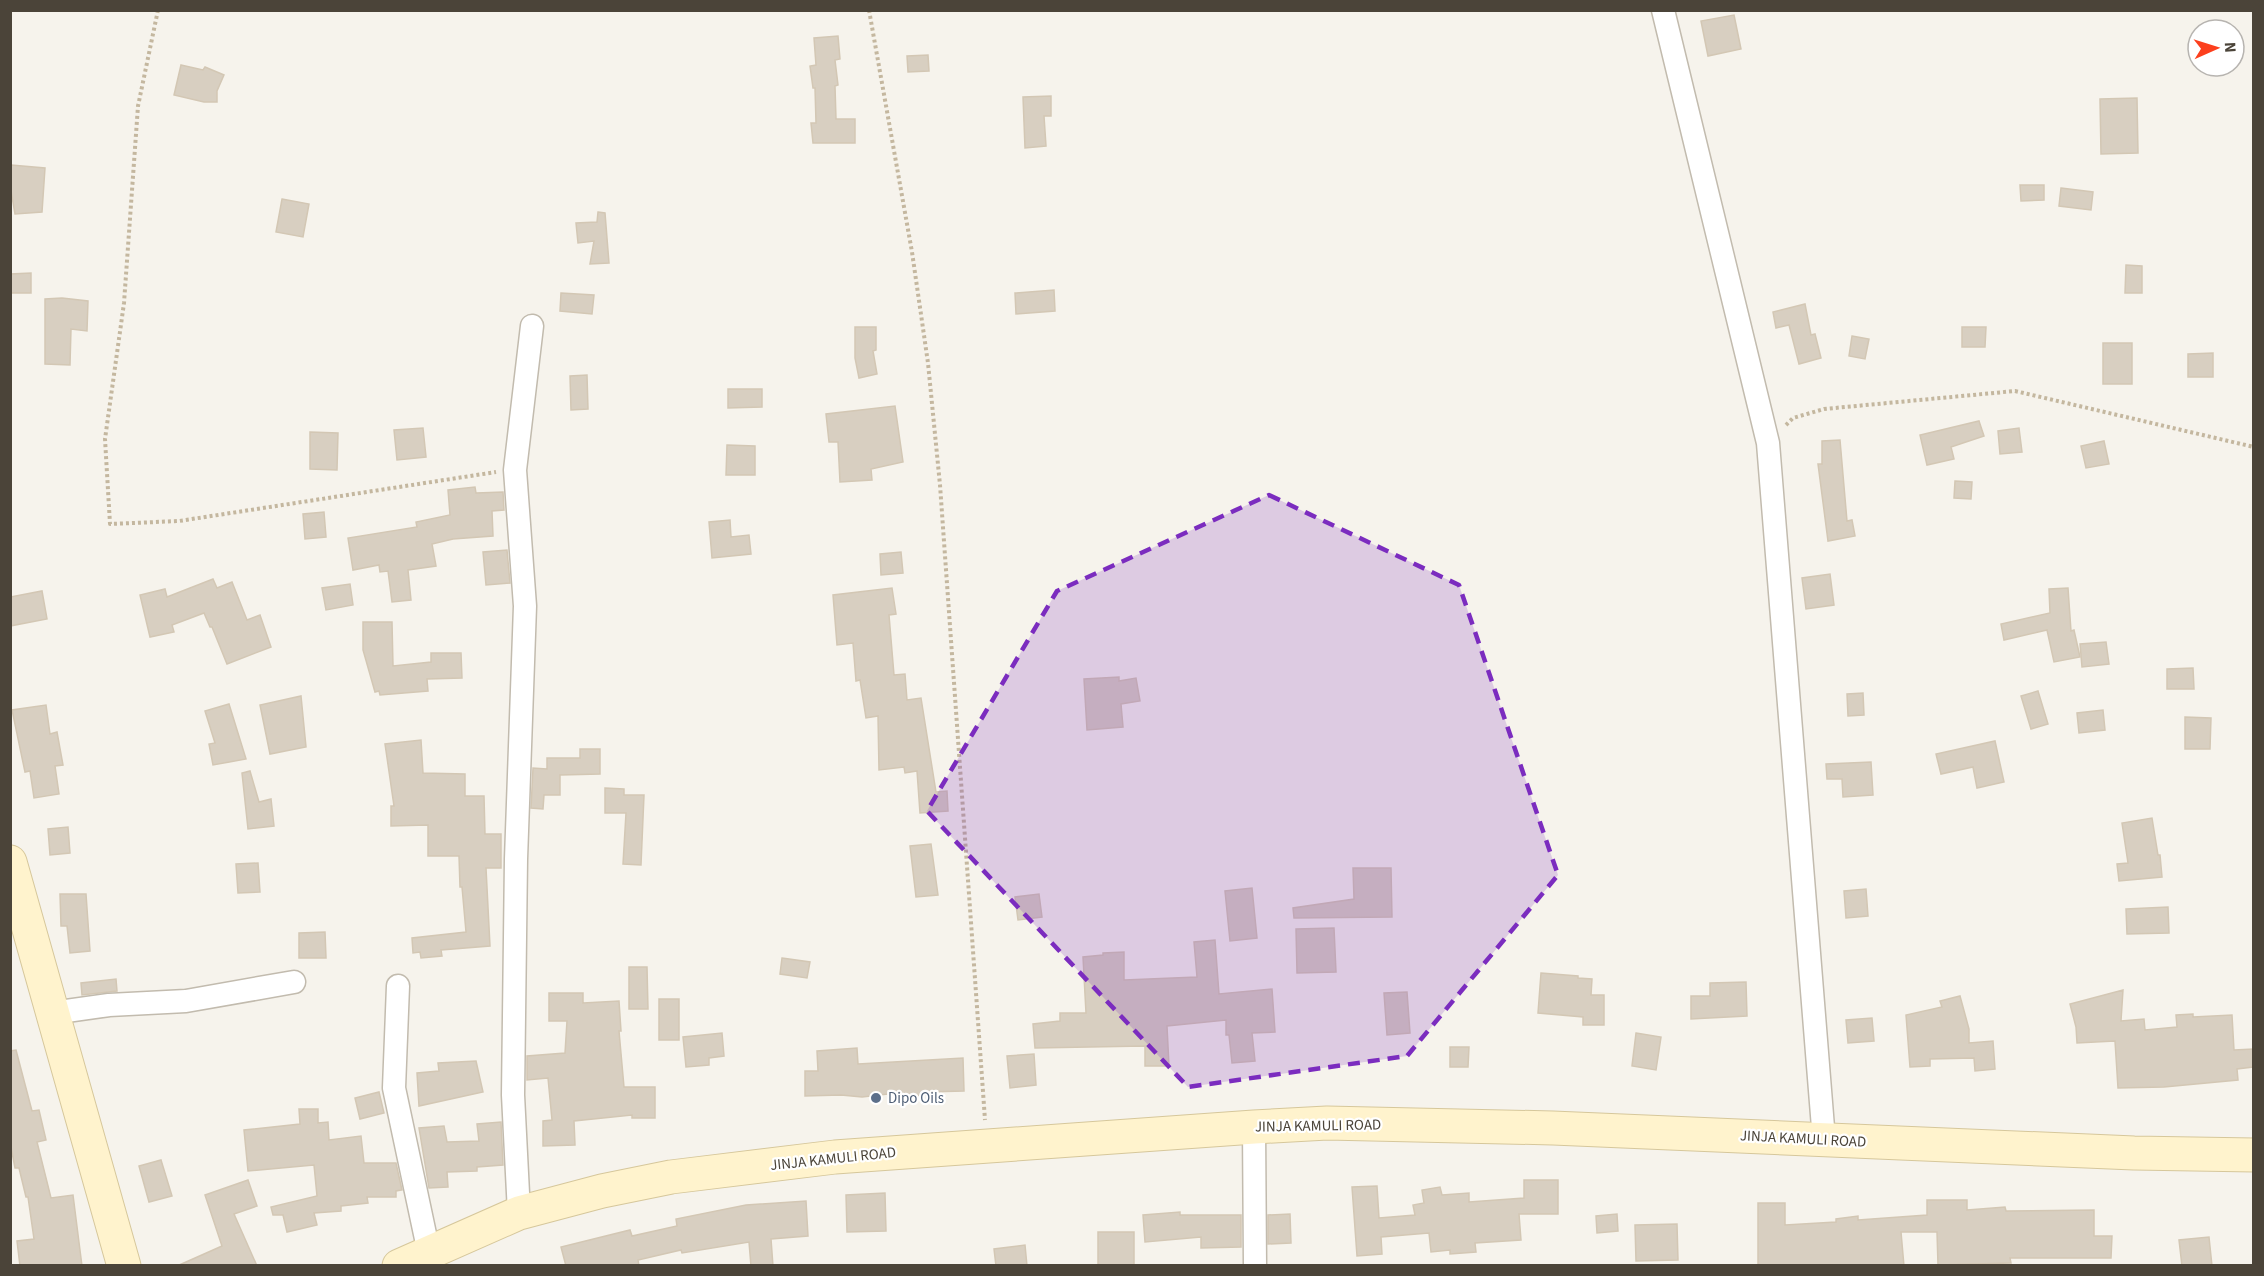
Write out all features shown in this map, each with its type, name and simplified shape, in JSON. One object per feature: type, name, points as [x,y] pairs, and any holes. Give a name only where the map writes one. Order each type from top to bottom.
[{"type":"main road","points":[[10,862],[104,1187],[124,1266]]},
{"type":"main road","name":"JINJA KAMULI ROAD","points":[[399,1266],[519,1213],[602,1191],[671,1177],[835,1157],[1254,1127],[1327,1123],[1529,1127],[2134,1153],[2253,1155]]},
{"type":"street","points":[[1663,10],[1768,443],[1824,1140]]},
{"type":"street","points":[[519,1213],[513,1095],[516,859],[525,606],[515,470],[532,326]]},
{"type":"street","points":[[52,1013],[109,1005],[186,1000],[294,982]]},
{"type":"street","points":[[398,986],[394,1088],[429,1253]]},
{"type":"street","points":[[1254,1127],[1255,1266]]},
{"type":"path","points":[[158,10],[138,106],[124,303],[105,439],[110,524],[179,521],[515,470]]},
{"type":"path","points":[[869,10],[912,252],[928,363],[940,485],[986,1145]]},
{"type":"path","points":[[1768,443],[1793,418],[1824,409],[2015,391],[2253,447]]},
{"type":"highlighted area","points":[[1269,495],[1459,585],[1558,875],[1407,1056],[1188,1087],[927,811],[1057,591]]},
{"type":"building","points":[[1734,15],[1741,49],[1708,56],[1701,21]]},
{"type":"building","points":[[838,36],[840,59],[835,60],[838,85],[835,86],[836,119],[855,119],[855,143],[813,143],[811,123],[816,123],[815,88],[813,88],[810,66],[816,65],[814,38]]},
{"type":"building","points":[[928,55],[929,71],[908,72],[907,56]]},
{"type":"building","points":[[181,65],[203,70],[205,67],[224,75],[217,91],[217,102],[204,102],[174,95]]},
{"type":"building","points":[[1051,96],[1051,116],[1044,116],[1046,146],[1025,148],[1023,97]]},
{"type":"building","points":[[2137,98],[2138,153],[2101,154],[2100,99]]},
{"type":"building","points":[[11,165],[45,168],[42,212],[15,214],[10,185]]},
{"type":"building","points":[[2020,185],[2044,185],[2044,200],[2021,201]]},
{"type":"building","points":[[2061,188],[2093,192],[2091,210],[2059,206]]},
{"type":"building","points":[[282,199],[309,204],[303,237],[276,232]]},
{"type":"building","points":[[598,212],[605,213],[609,263],[590,264],[594,241],[578,243],[576,223],[597,222]]},
{"type":"building","points":[[2126,265],[2142,266],[2142,293],[2125,293]]},
{"type":"building","points":[[31,273],[31,293],[10,293],[10,274]]},
{"type":"building","points":[[1054,290],[1055,311],[1016,314],[1015,293]]},
{"type":"building","points":[[561,293],[594,295],[592,314],[560,311]]},
{"type":"building","points":[[45,299],[88,301],[87,331],[71,329],[70,365],[45,364]]},
{"type":"building","points":[[1805,304],[1811,335],[1815,334],[1821,358],[1799,364],[1789,325],[1776,328],[1773,312]]},
{"type":"building","points":[[855,327],[876,327],[876,350],[873,351],[877,374],[859,378],[855,358]]},
{"type":"building","points":[[1962,327],[1986,327],[1985,347],[1962,347]]},
{"type":"building","points":[[1852,336],[1869,339],[1865,359],[1849,356]]},
{"type":"building","points":[[2103,343],[2132,343],[2132,384],[2103,384]]},
{"type":"building","points":[[2213,353],[2213,377],[2188,377],[2188,354]]},
{"type":"building","points":[[587,375],[588,409],[571,410],[570,376]]},
{"type":"building","points":[[728,389],[762,389],[762,407],[728,408]]},
{"type":"building","points":[[895,406],[903,462],[871,469],[872,480],[840,482],[838,442],[829,442],[826,414]]},
{"type":"building","points":[[1979,421],[1984,436],[1951,447],[1954,459],[1927,465],[1920,435]]},
{"type":"building","points":[[423,428],[426,457],[397,460],[394,430]]},
{"type":"building","points":[[2019,428],[2022,452],[2000,454],[1998,431]]},
{"type":"building","points":[[310,432],[338,433],[337,470],[310,469]]},
{"type":"building","points":[[1840,440],[1847,521],[1852,520],[1855,536],[1828,541],[1818,464],[1822,464],[1822,441]]},
{"type":"building","points":[[2104,441],[2109,464],[2086,468],[2081,446]]},
{"type":"building","points":[[727,445],[755,446],[755,475],[726,475]]},
{"type":"building","points":[[1955,481],[1972,482],[1971,499],[1954,498]]},
{"type":"building","points":[[475,487],[476,493],[503,492],[504,510],[492,511],[493,536],[453,539],[432,544],[436,566],[408,570],[411,600],[392,602],[388,571],[380,572],[379,565],[353,570],[348,538],[417,527],[416,522],[450,515],[448,490]]},
{"type":"building","points":[[324,512],[326,537],[305,539],[303,514]]},
{"type":"building","points":[[730,520],[731,537],[749,535],[751,554],[712,558],[709,522]]},
{"type":"building","points":[[507,550],[510,583],[486,585],[483,552]]},
{"type":"building","points":[[901,552],[903,573],[881,575],[880,554]]},
{"type":"building","points":[[1830,574],[1834,605],[1806,609],[1802,578]]},
{"type":"building","points":[[213,579],[217,588],[232,582],[247,620],[260,615],[271,647],[227,664],[204,613],[172,625],[174,632],[150,637],[140,595],[165,589],[167,597]]},
{"type":"building","points":[[350,584],[353,605],[326,610],[322,588]]},
{"type":"building","points":[[892,588],[896,614],[889,615],[894,675],[905,674],[907,700],[921,698],[936,792],[947,791],[948,811],[920,813],[917,771],[905,773],[904,767],[879,770],[878,716],[866,718],[860,680],[856,681],[853,643],[837,645],[833,595]]},
{"type":"building","points":[[2068,588],[2071,631],[2074,630],[2080,657],[2054,662],[2047,630],[2004,640],[2001,624],[2050,613],[2049,589]]},
{"type":"building","points":[[42,591],[47,619],[10,626],[10,597]]},
{"type":"building","points":[[363,622],[392,622],[393,666],[431,662],[431,653],[461,653],[462,678],[427,679],[428,691],[380,695],[379,691],[375,692],[363,650]]},
{"type":"building","points":[[2106,642],[2109,664],[2082,667],[2080,644]]},
{"type":"building","points":[[2193,668],[2194,689],[2167,689],[2167,669]]},
{"type":"building","points":[[1119,677],[1119,681],[1136,678],[1140,701],[1121,704],[1123,727],[1087,730],[1084,679]]},
{"type":"building","points":[[2038,691],[2048,724],[2031,729],[2021,696]]},
{"type":"building","points":[[1863,693],[1864,715],[1848,716],[1847,694]]},
{"type":"building","points":[[301,696],[306,747],[270,754],[260,705]]},
{"type":"building","points":[[229,704],[246,759],[213,765],[209,744],[215,743],[205,711]]},
{"type":"building","points":[[46,705],[50,734],[57,732],[63,765],[55,766],[59,794],[34,798],[30,771],[25,772],[12,710]]},
{"type":"building","points":[[2103,710],[2105,730],[2079,733],[2077,713]]},
{"type":"building","points":[[2185,717],[2211,718],[2210,749],[2185,749]]},
{"type":"building","points":[[421,740],[423,773],[465,774],[465,796],[484,796],[485,834],[501,834],[501,868],[486,868],[490,946],[441,950],[442,956],[421,958],[420,952],[413,953],[412,938],[466,932],[462,887],[460,887],[459,856],[428,856],[428,825],[391,826],[391,806],[394,806],[385,744]]},
{"type":"building","points":[[1995,741],[2004,782],[1977,788],[1973,767],[1941,774],[1936,754]]},
{"type":"building","points":[[580,749],[600,749],[600,774],[560,775],[560,795],[544,795],[543,809],[531,808],[533,768],[547,769],[547,758],[580,758]]},
{"type":"building","points":[[1871,762],[1873,795],[1843,797],[1842,779],[1827,779],[1826,764]]},
{"type":"building","points":[[250,771],[259,802],[271,799],[274,826],[248,829],[242,773]]},
{"type":"building","points":[[605,788],[624,789],[624,795],[644,795],[641,865],[623,864],[626,813],[605,813]]},
{"type":"building","points":[[2152,818],[2162,877],[2119,881],[2117,864],[2128,863],[2122,823]]},
{"type":"building","points":[[68,827],[70,853],[50,855],[48,829]]},
{"type":"building","points":[[931,844],[938,895],[916,897],[910,846]]},
{"type":"building","points":[[258,863],[260,892],[238,893],[236,864]]},
{"type":"building","points":[[1353,868],[1391,868],[1392,917],[1294,918],[1293,908],[1354,899]]},
{"type":"building","points":[[1252,888],[1257,938],[1230,941],[1225,891]]},
{"type":"building","points":[[1866,889],[1868,916],[1846,918],[1844,891]]},
{"type":"building","points":[[60,894],[86,894],[90,951],[70,953],[67,926],[61,926]]},
{"type":"building","points":[[1039,894],[1042,917],[1018,920],[1015,897]]},
{"type":"building","points":[[2168,907],[2169,933],[2127,934],[2126,909]]},
{"type":"building","points":[[1334,928],[1336,972],[1297,973],[1296,929]]},
{"type":"building","points":[[325,932],[326,958],[299,958],[299,933]]},
{"type":"building","points":[[1215,940],[1219,994],[1272,989],[1275,1032],[1252,1033],[1255,1061],[1232,1063],[1229,1035],[1226,1035],[1226,1020],[1167,1026],[1169,1066],[1145,1066],[1145,1046],[1035,1048],[1033,1024],[1060,1021],[1060,1013],[1086,1013],[1083,957],[1124,952],[1124,980],[1197,977],[1194,942]]},
{"type":"building","points":[[782,958],[810,962],[807,978],[780,974]]},
{"type":"building","points":[[629,967],[647,967],[648,1009],[629,1009]]},
{"type":"building","points":[[1541,973],[1592,979],[1591,995],[1604,995],[1604,1025],[1583,1025],[1583,1017],[1538,1013]]},
{"type":"building","points":[[116,979],[117,991],[82,995],[81,983]]},
{"type":"building","points":[[1746,982],[1747,1016],[1691,1019],[1691,996],[1710,996],[1710,983]]},
{"type":"building","points":[[2123,990],[2121,1021],[2144,1019],[2145,1030],[2177,1027],[2176,1015],[2193,1014],[2193,1017],[2232,1015],[2234,1050],[2253,1049],[2253,1067],[2237,1069],[2238,1080],[2164,1087],[2118,1088],[2115,1041],[2077,1043],[2076,1027],[2070,1004]]},
{"type":"building","points":[[1407,992],[1410,1033],[1387,1035],[1384,993]]},
{"type":"building","points":[[549,993],[583,993],[583,1003],[619,1001],[624,1087],[655,1087],[655,1118],[632,1118],[632,1115],[574,1121],[575,1145],[543,1146],[543,1121],[552,1120],[548,1078],[527,1080],[527,1056],[565,1053],[567,1021],[549,1021]]},
{"type":"building","points":[[1960,996],[1969,1029],[1969,1043],[1993,1041],[1995,1069],[1975,1071],[1974,1058],[1930,1059],[1930,1066],[1910,1067],[1906,1015],[1942,1007],[1940,1001]]},
{"type":"building","points":[[659,999],[679,999],[679,1040],[659,1040]]},
{"type":"building","points":[[1872,1018],[1874,1041],[1848,1043],[1846,1020]]},
{"type":"building","points":[[722,1033],[724,1056],[709,1058],[709,1065],[686,1067],[683,1037]]},
{"type":"building","points":[[1636,1033],[1661,1037],[1656,1070],[1632,1066]]},
{"type":"building","points":[[1450,1047],[1469,1047],[1468,1067],[1450,1067]]},
{"type":"building","points":[[857,1048],[858,1064],[963,1058],[964,1091],[925,1092],[926,1095],[888,1098],[888,1094],[862,1097],[805,1096],[805,1071],[818,1071],[817,1051]]},
{"type":"building","points":[[16,1050],[32,1111],[39,1110],[46,1140],[37,1142],[51,1198],[73,1195],[82,1266],[20,1266],[17,1241],[34,1239],[28,1197],[26,1197],[19,1168],[15,1168],[10,1142],[10,1051]]},
{"type":"building","points":[[1034,1054],[1036,1085],[1010,1088],[1007,1056]]},
{"type":"building","points":[[476,1061],[483,1092],[419,1106],[417,1073],[439,1071],[438,1063]]},
{"type":"building","points":[[379,1092],[384,1113],[360,1119],[355,1098]]},
{"type":"building","points":[[299,1109],[318,1109],[318,1123],[328,1122],[329,1140],[361,1136],[364,1163],[396,1163],[402,1190],[396,1191],[396,1197],[367,1197],[368,1203],[341,1206],[341,1211],[314,1213],[317,1225],[287,1232],[283,1215],[273,1215],[271,1207],[317,1196],[314,1165],[248,1171],[244,1130],[300,1124]]},
{"type":"building","points":[[501,1122],[503,1165],[477,1167],[477,1171],[447,1172],[448,1187],[429,1188],[419,1128],[444,1126],[447,1142],[479,1141],[477,1124]]},
{"type":"building","points":[[161,1160],[172,1196],[149,1202],[139,1166]]},
{"type":"building","points":[[248,1180],[257,1206],[234,1214],[257,1266],[177,1266],[222,1246],[205,1195]]},
{"type":"building","points":[[1524,1180],[1558,1180],[1558,1214],[1519,1214],[1521,1240],[1475,1243],[1476,1252],[1450,1254],[1450,1250],[1431,1252],[1429,1233],[1381,1237],[1382,1254],[1357,1256],[1352,1187],[1377,1186],[1379,1218],[1415,1215],[1413,1205],[1424,1203],[1422,1190],[1440,1187],[1442,1195],[1469,1193],[1469,1202],[1524,1198]]},
{"type":"building","points":[[885,1193],[886,1231],[847,1232],[846,1195]]},
{"type":"building","points":[[1927,1200],[1967,1200],[1967,1210],[2005,1207],[2006,1211],[2094,1210],[2094,1236],[2112,1236],[2111,1258],[2010,1258],[2011,1263],[1938,1265],[1937,1232],[1901,1232],[1904,1266],[1758,1266],[1758,1203],[1785,1203],[1785,1225],[1836,1222],[1836,1219],[1858,1216],[1858,1220],[1927,1215]]},
{"type":"building","points":[[806,1201],[808,1236],[771,1239],[773,1266],[751,1266],[749,1242],[682,1253],[681,1250],[638,1260],[639,1266],[566,1266],[561,1247],[630,1230],[632,1236],[677,1226],[676,1219],[746,1205]]},
{"type":"building","points":[[1180,1212],[1180,1215],[1241,1215],[1241,1247],[1201,1248],[1201,1237],[1145,1242],[1143,1215]]},
{"type":"building","points":[[1290,1214],[1291,1243],[1268,1244],[1268,1215]]},
{"type":"building","points":[[1617,1214],[1618,1231],[1597,1233],[1596,1216]]},
{"type":"building","points":[[1677,1224],[1678,1260],[1636,1261],[1635,1225]]},
{"type":"building","points":[[1098,1232],[1134,1232],[1134,1266],[1098,1266]]},
{"type":"building","points":[[2209,1237],[2212,1266],[2182,1266],[2179,1240]]},
{"type":"building","points":[[1025,1245],[1027,1266],[996,1266],[994,1249]]},
{"type":"place","name":"Dipo Oils","points":[[876,1098]]}]
